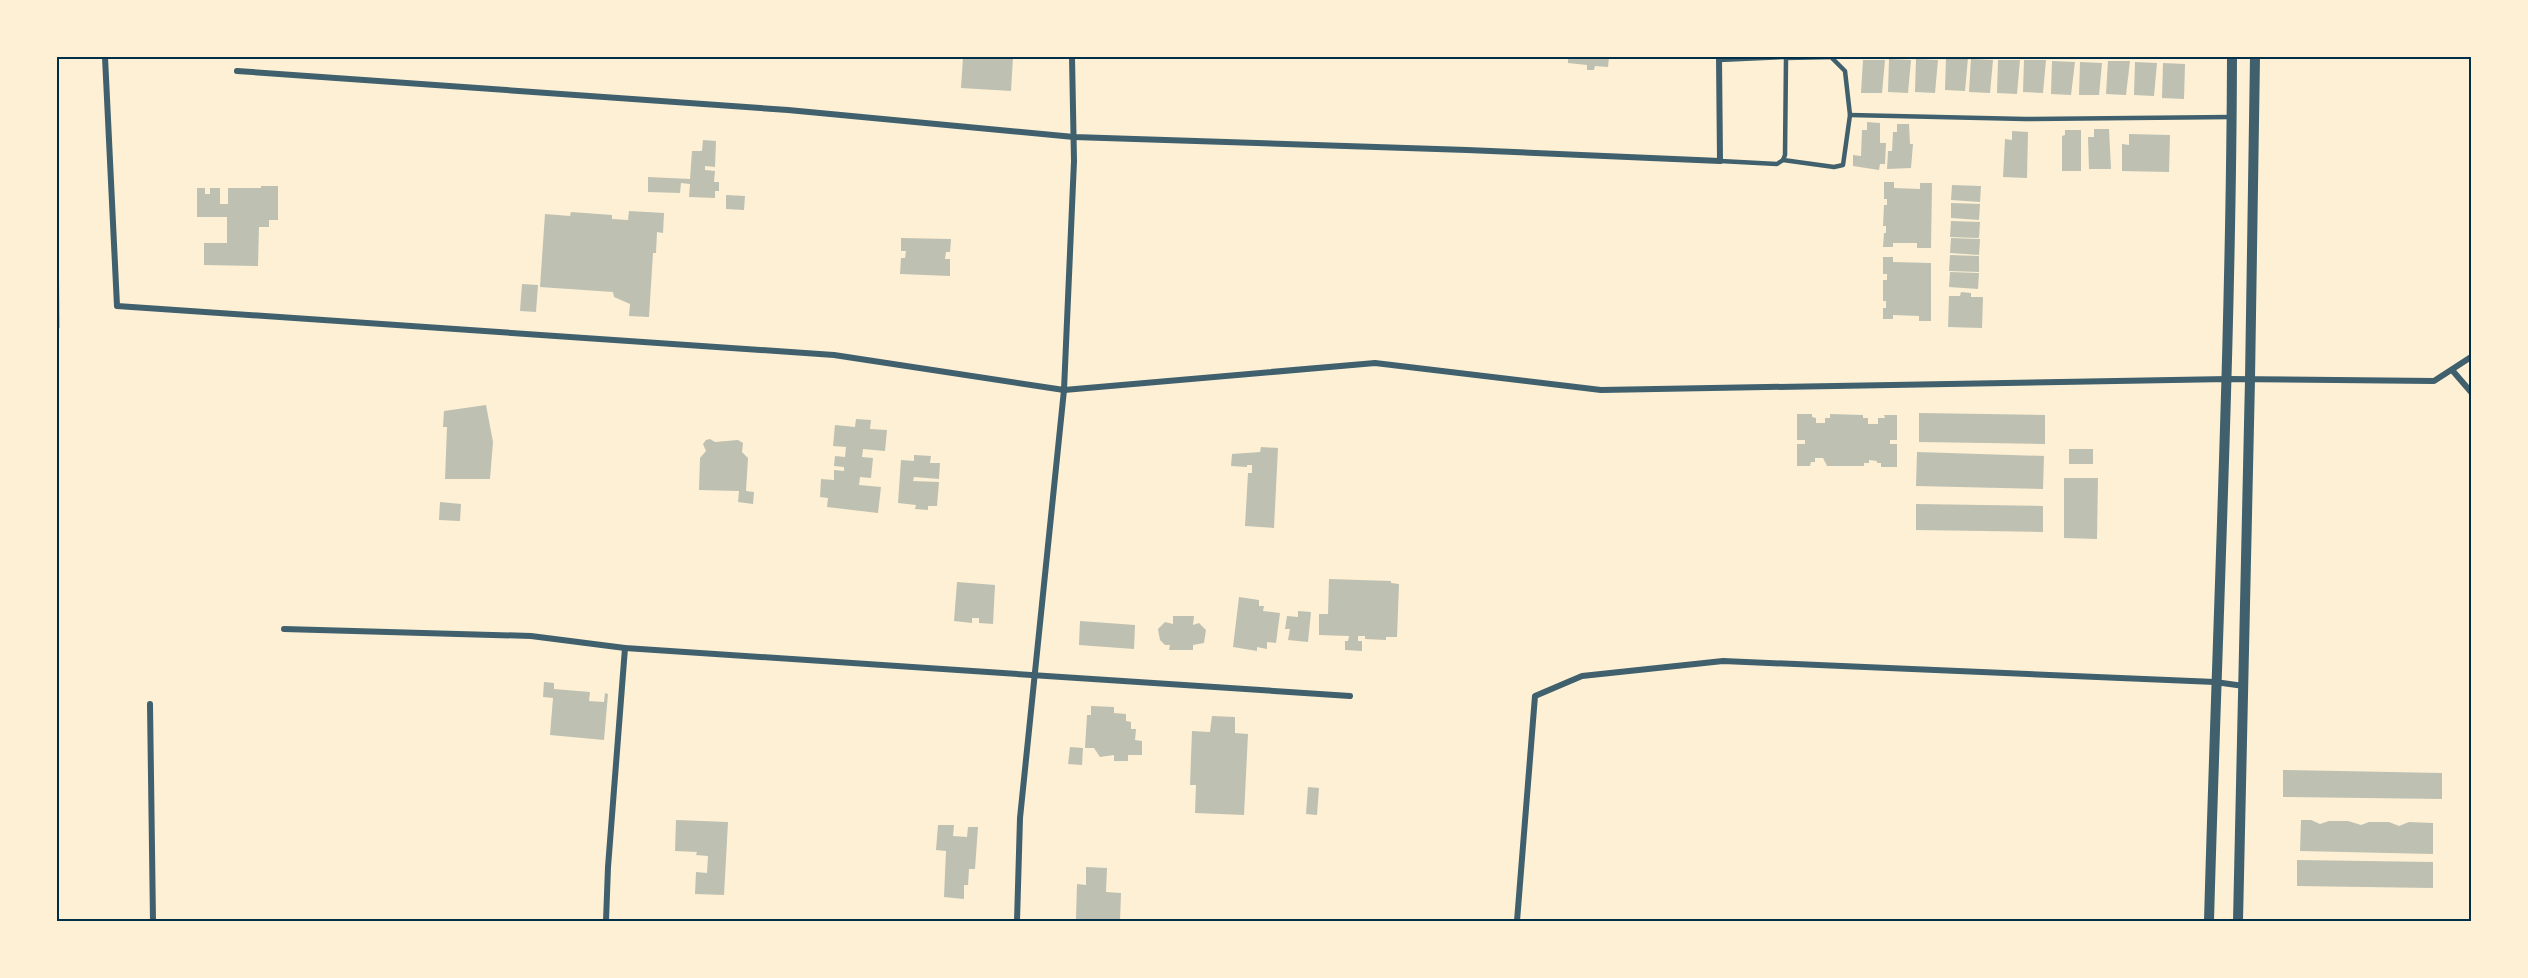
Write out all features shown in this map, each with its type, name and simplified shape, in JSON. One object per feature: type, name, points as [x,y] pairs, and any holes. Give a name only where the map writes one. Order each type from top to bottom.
[{"type":"street","points":[[105,57],[117,306],[834,355],[1064,390],[1375,363],[1601,390],[2228,379],[2434,381],[2471,357]]},
{"type":"street","points":[[1017,921],[1020,818],[1064,390],[1074,137],[1072,57]]},
{"type":"street","points":[[2209,921],[2215,682],[2228,379],[2232,57]]},
{"type":"street","points":[[2238,921],[2255,57]]},
{"type":"street","points":[[237,71],[788,110],[1074,137],[1720,161],[1719,59]]},
{"type":"street","points":[[2452,370],[2471,393]]},
{"type":"street","points":[[284,629],[531,636],[625,648],[1350,696]]},
{"type":"street","points":[[606,921],[625,648]]},
{"type":"street","points":[[1518,921],[1535,696],[1582,676],[1723,661],[2215,682],[2244,686]]},
{"type":"street","points":[[150,704],[153,921]]},
{"type":"lane","points":[[1720,161],[1777,164],[1783,160],[1785,155],[1786,58]]},
{"type":"lane","points":[[1719,59],[1833,58],[1845,71],[1851,115],[1843,165],[1834,167],[1783,160]]},
{"type":"lane","points":[[1851,115],[2025,119],[2231,117]]},
{"type":"building","points":[[963,57],[1013,57],[1011,91],[961,88]]},
{"type":"building","points":[[1568,57],[1609,57],[1608,67],[1595,66],[1594,70],[1587,70],[1587,65],[1568,63]]},
{"type":"building","points":[[1946,57],[1968,58],[1965,91],[1945,90]]},
{"type":"building","points":[[1889,59],[1911,60],[1908,93],[1888,92]]},
{"type":"building","points":[[1916,59],[1938,60],[1935,93],[1915,92]]},
{"type":"building","points":[[1971,59],[1993,60],[1990,93],[1969,92]]},
{"type":"building","points":[[1863,60],[1885,60],[1882,93],[1861,93]]},
{"type":"building","points":[[1998,60],[2020,60],[2017,94],[1997,93]]},
{"type":"building","points":[[2024,60],[2046,60],[2043,93],[2023,92]]},
{"type":"building","points":[[2052,61],[2075,62],[2071,95],[2051,94]]},
{"type":"building","points":[[2108,61],[2130,61],[2126,95],[2106,94]]},
{"type":"building","points":[[2080,62],[2102,63],[2099,95],[2079,95]]},
{"type":"building","points":[[2135,62],[2157,63],[2154,96],[2134,95]]},
{"type":"building","points":[[2163,63],[2185,64],[2184,99],[2162,98]]},
{"type":"building","points":[[1867,122],[1880,123],[1880,143],[1886,143],[1885,164],[1880,164],[1879,170],[1853,166],[1853,155],[1861,156],[1862,130],[1867,130]]},
{"type":"building","points":[[1897,124],[1909,124],[1910,144],[1913,144],[1911,168],[1887,169],[1888,151],[1892,151],[1893,132],[1897,132]]},
{"type":"building","points":[[2094,129],[2109,129],[2111,169],[2089,169],[2088,137],[2094,137]]},
{"type":"building","points":[[2065,130],[2081,130],[2081,171],[2062,171],[2062,136],[2065,135]]},
{"type":"building","points":[[2012,131],[2028,132],[2027,178],[2003,177],[2005,139],[2012,140]]},
{"type":"building","points":[[2129,134],[2170,135],[2169,172],[2122,171],[2122,144],[2129,145]]},
{"type":"building","points":[[703,140],[716,141],[715,167],[705,166],[705,170],[715,171],[714,182],[719,182],[719,191],[715,191],[715,198],[689,197],[690,184],[681,183],[680,193],[648,192],[648,177],[690,179],[692,151],[702,151]]},
{"type":"building","points":[[1884,182],[1894,182],[1894,188],[1920,189],[1920,183],[1932,183],[1931,248],[1917,248],[1917,243],[1893,243],[1893,247],[1883,247],[1884,233],[1886,233],[1886,226],[1883,226],[1884,205],[1887,205],[1887,199],[1884,199]]},
{"type":"building","points":[[1952,185],[1981,186],[1980,202],[1951,200]]},
{"type":"building","points":[[261,186],[278,186],[278,220],[269,220],[269,227],[259,227],[258,266],[204,265],[204,243],[227,243],[227,217],[197,217],[197,188],[205,188],[205,194],[210,194],[210,188],[220,188],[220,204],[228,204],[228,188],[261,188]]},
{"type":"building","points":[[726,195],[745,196],[744,210],[726,209]]},
{"type":"building","points":[[1951,203],[1980,204],[1979,220],[1951,218]]},
{"type":"building","points":[[629,211],[664,213],[663,233],[657,232],[656,253],[653,253],[649,317],[629,316],[630,304],[614,297],[613,292],[540,287],[545,214],[570,216],[571,212],[612,215],[612,219],[628,220]]},
{"type":"building","points":[[1951,221],[1980,222],[1979,238],[1950,237]]},
{"type":"building","points":[[901,238],[951,239],[950,252],[946,252],[945,259],[950,259],[950,276],[900,274],[901,258],[905,258],[906,251],[901,251]]},
{"type":"building","points":[[1951,238],[1980,239],[1979,255],[1950,253]]},
{"type":"building","points":[[1950,255],[1979,256],[1979,272],[1949,271]]},
{"type":"building","points":[[1883,257],[1893,257],[1893,262],[1931,263],[1931,321],[1919,321],[1919,316],[1893,315],[1893,319],[1883,319],[1883,308],[1886,308],[1886,301],[1883,301],[1883,280],[1887,280],[1887,274],[1883,274]]},
{"type":"building","points":[[1950,272],[1979,273],[1978,289],[1949,287]]},
{"type":"building","points":[[57,276],[59,276],[60,328],[57,328]]},
{"type":"building","points":[[522,284],[538,285],[536,312],[520,311]]},
{"type":"building","points":[[1961,292],[1971,293],[1971,297],[1983,297],[1982,328],[1948,327],[1949,296],[1960,296]]},
{"type":"building","points":[[486,405],[493,442],[490,479],[445,479],[447,427],[443,427],[444,411]]},
{"type":"building","points":[[1919,413],[2045,415],[2045,444],[1919,442]]},
{"type":"building","points":[[1797,414],[1812,414],[1812,417],[1816,418],[1816,423],[1825,423],[1825,418],[1830,418],[1830,414],[1863,415],[1863,418],[1868,418],[1868,424],[1878,424],[1878,418],[1885,418],[1884,415],[1897,415],[1897,440],[1890,440],[1890,444],[1897,444],[1897,467],[1881,467],[1881,463],[1869,460],[1869,463],[1864,463],[1864,466],[1827,466],[1823,458],[1815,458],[1815,462],[1811,462],[1810,466],[1797,466],[1797,444],[1805,444],[1805,440],[1797,440]]},
{"type":"building","points":[[856,419],[871,420],[870,429],[887,430],[885,451],[863,449],[862,457],[873,458],[871,478],[860,477],[859,485],[881,487],[878,513],[827,507],[828,498],[820,497],[821,479],[834,480],[834,470],[844,471],[844,467],[834,466],[835,456],[845,457],[846,447],[833,446],[835,425],[855,427]]},
{"type":"building","points":[[710,439],[715,442],[738,440],[743,443],[742,452],[748,458],[746,491],[754,492],[753,504],[738,502],[739,491],[699,490],[700,458],[706,451],[703,444]]},
{"type":"building","points":[[1261,447],[1278,448],[1274,528],[1245,526],[1248,473],[1252,473],[1252,465],[1231,466],[1232,454],[1260,452]]},
{"type":"building","points":[[2069,449],[2093,449],[2093,464],[2069,464]]},
{"type":"building","points":[[1917,452],[2044,456],[2043,489],[1916,486]]},
{"type":"building","points":[[914,455],[931,456],[930,463],[940,463],[939,479],[914,477],[913,481],[939,482],[937,506],[928,506],[928,510],[915,509],[916,505],[898,503],[901,460],[914,461]]},
{"type":"building","points":[[2064,478],[2098,478],[2097,539],[2064,538]]},
{"type":"building","points":[[440,502],[461,504],[460,521],[439,520]]},
{"type":"building","points":[[1916,504],[2043,506],[2043,532],[1916,530]]},
{"type":"building","points":[[1329,579],[1391,581],[1391,583],[1399,584],[1397,637],[1386,637],[1386,640],[1365,639],[1365,636],[1358,636],[1358,641],[1362,641],[1362,651],[1345,650],[1345,641],[1348,641],[1349,636],[1319,635],[1319,614],[1328,614]]},
{"type":"building","points":[[957,582],[995,585],[993,624],[979,623],[979,618],[972,618],[972,623],[954,621]]},
{"type":"building","points":[[1239,597],[1259,600],[1259,606],[1264,606],[1263,611],[1280,613],[1276,643],[1267,642],[1267,649],[1257,647],[1257,651],[1233,647]]},
{"type":"building","points":[[1298,611],[1311,612],[1308,642],[1288,640],[1290,629],[1285,629],[1287,616],[1298,617]]},
{"type":"building","points":[[1173,616],[1194,616],[1193,625],[1199,623],[1206,630],[1204,643],[1193,645],[1193,650],[1169,650],[1170,645],[1165,645],[1160,640],[1158,629],[1165,622],[1173,624]]},
{"type":"building","points":[[1080,621],[1135,625],[1134,649],[1079,645]]},
{"type":"building","points":[[544,682],[554,683],[554,689],[590,692],[589,701],[604,702],[605,693],[608,694],[604,740],[550,735],[553,698],[543,697]]},
{"type":"building","points":[[1091,706],[1114,707],[1114,713],[1126,714],[1126,721],[1131,722],[1131,729],[1136,729],[1135,740],[1142,741],[1142,755],[1128,755],[1128,761],[1114,761],[1114,755],[1100,757],[1094,748],[1085,748],[1087,715],[1091,715]]},
{"type":"building","points":[[1212,716],[1235,717],[1235,733],[1248,734],[1244,815],[1195,813],[1196,785],[1190,785],[1192,731],[1210,732]]},
{"type":"building","points":[[1070,747],[1083,748],[1082,765],[1068,764]]},
{"type":"building","points":[[2283,770],[2442,773],[2442,799],[2283,797]]},
{"type":"building","points":[[1308,787],[1319,788],[1317,815],[1306,814]]},
{"type":"building","points":[[676,820],[728,822],[724,895],[695,894],[696,872],[707,873],[708,856],[696,855],[697,852],[675,851]]},
{"type":"building","points":[[2301,820],[2311,820],[2320,824],[2329,821],[2348,821],[2361,825],[2369,822],[2389,822],[2399,826],[2409,822],[2433,823],[2433,854],[2300,851]]},
{"type":"building","points":[[938,825],[954,825],[953,836],[967,837],[968,827],[978,827],[975,869],[969,869],[968,885],[964,885],[964,899],[944,897],[946,851],[936,850]]},
{"type":"building","points":[[2297,860],[2433,862],[2433,888],[2297,886]]},
{"type":"building","points":[[1086,867],[1107,868],[1106,892],[1121,893],[1120,921],[1076,919],[1077,884],[1086,885]]}]
